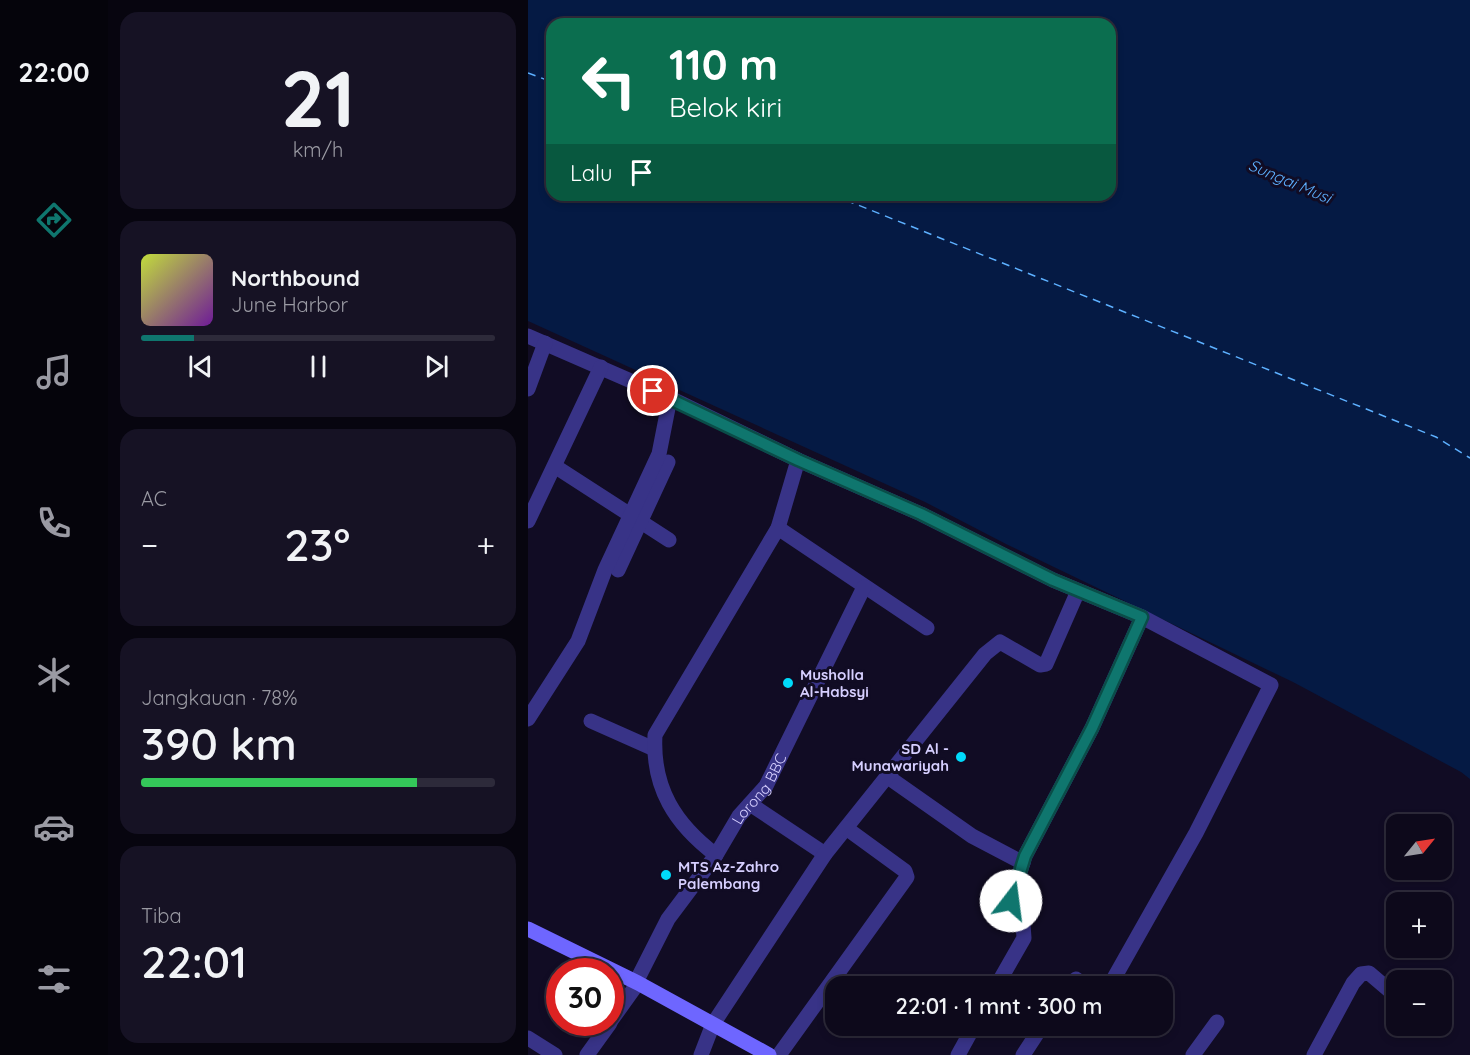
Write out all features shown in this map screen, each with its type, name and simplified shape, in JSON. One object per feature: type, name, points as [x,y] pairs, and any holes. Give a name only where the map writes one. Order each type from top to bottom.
[{"type":"street","points":[[528,336],[602,367],[798,460],[921,514],[1078,591],[1142,617],[1271,685],[1196,833],[1115,976]]},
{"type":"street","points":[[528,389],[545,344]]},
{"type":"street","points":[[528,521],[556,467],[602,367]]},
{"type":"street","points":[[618,570],[659,454],[670,399]]},
{"type":"street","points":[[716,855],[698,841],[672,812],[660,783],[654,749],[655,735],[777,528],[798,460]]},
{"type":"street","points":[[528,719],[578,641],[605,570],[668,462]]},
{"type":"street","points":[[556,467],[669,540]]},
{"type":"street","points":[[777,528],[927,628]]},
{"type":"street","name":"Lorong BBC","points":[[624,1001],[637,982],[668,919],[716,855],[750,804],[766,786],[864,587]]},
{"type":"street","points":[[701,1055],[714,1024],[825,854],[996,642],[1004,642],[1040,664],[1046,664],[1078,591]]},
{"type":"street","points":[[1002,976],[1024,938],[1023,924],[1011,901],[1023,863],[1092,728],[1142,617]]},
{"type":"street","points":[[591,721],[654,749]]},
{"type":"street","points":[[888,777],[972,836],[1023,863]]},
{"type":"street","points":[[750,804],[825,854]]},
{"type":"street","points":[[779,1055],[907,877],[905,871],[846,828]]},
{"type":"street","points":[[528,929],[637,982],[714,1024],[761,1053]]},
{"type":"street","points":[[1314,1055],[1353,983],[1361,974],[1369,973],[1386,987]]},
{"type":"street","points":[[1193,1055],[1216,1022]]},
{"type":"street","name":"Lorong BBC","points":[[587,1055],[600,1036]]},
{"type":"street","points":[[958,1055],[968,1036]]},
{"type":"street","points":[[1023,1055],[1035,1036]]},
{"type":"street","points":[[528,1038],[555,1055]]},
{"type":"water","name":"Sungai Musi","points":[[528,0],[1470,0],[1470,779],[1461,772],[1293,682],[1006,544],[925,502],[528,321]]},
{"type":"ferry route","points":[[528,73],[546,80]]},
{"type":"ferry route","points":[[848,201],[1436,437],[1470,458]]},
{"type":"place","name":"Musholla Al-Habsyi","points":[[788,683]]},
{"type":"place","name":"SD Al - Munawariyah","points":[[961,757]]},
{"type":"place","name":"MTS Az-Zahro Palembang","points":[[666,875]]},
{"type":"route","points":[[653,391],[798,460],[921,514],[1053,580],[1142,617],[1092,728],[1025,856],[1011,901]]}]
